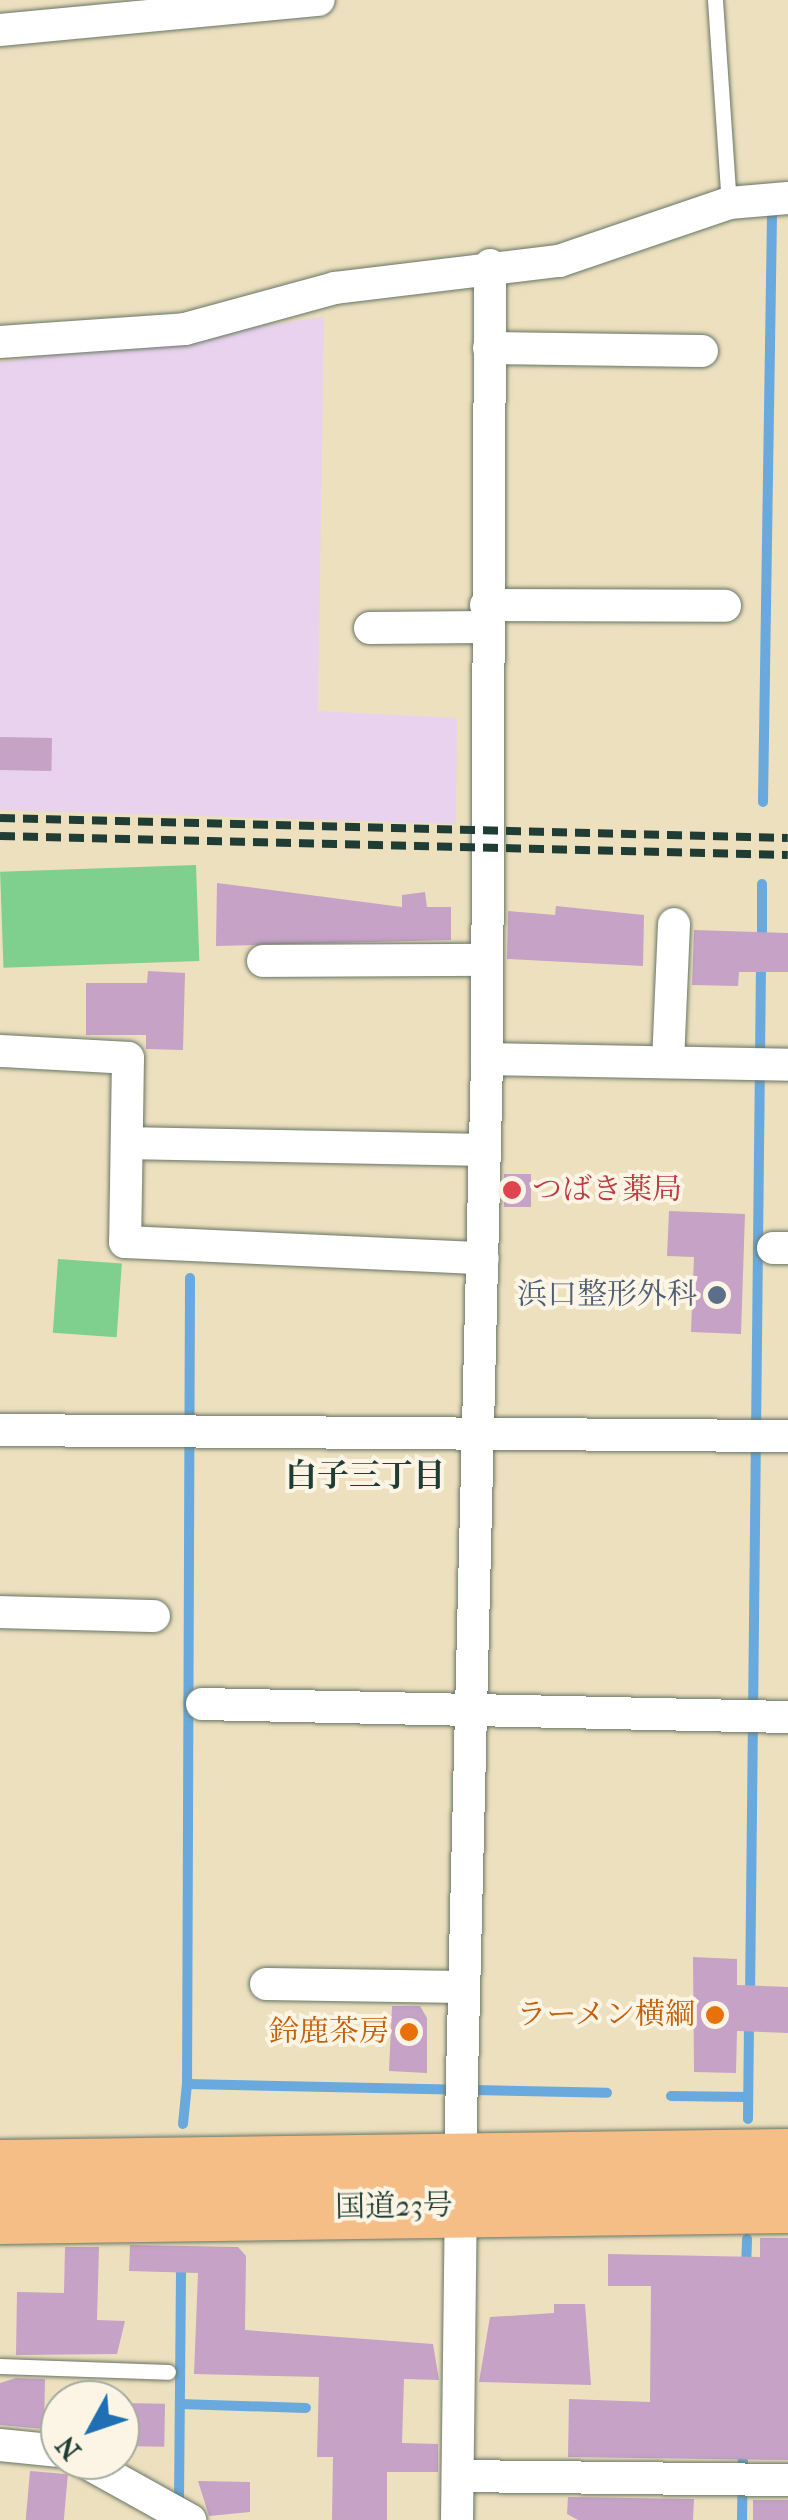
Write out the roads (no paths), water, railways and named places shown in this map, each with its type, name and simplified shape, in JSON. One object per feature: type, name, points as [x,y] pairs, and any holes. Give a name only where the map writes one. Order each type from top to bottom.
[{"type":"highway","name":"国道23号","points":[[0,2216],[788,2156]]},
{"type":"highway","name":"国道23号","points":[[0,2167],[461,2182],[788,2205]]},
{"type":"street","points":[[0,30],[319,0]]},
{"type":"street","points":[[0,342],[185,329],[336,288],[490,265],[559,262],[729,203],[788,198]]},
{"type":"street","points":[[458,2520],[467,1713],[487,1059],[482,960],[490,265]]},
{"type":"street","points":[[489,348],[702,352]]},
{"type":"street","points":[[370,628],[486,616],[725,606]]},
{"type":"street","points":[[668,1062],[674,924]]},
{"type":"street","points":[[263,961],[482,960]]},
{"type":"street","points":[[0,1051],[128,1058],[125,1242],[483,1258]]},
{"type":"street","points":[[487,1059],[771,1065]]},
{"type":"street","points":[[127,1143],[484,1150]]},
{"type":"street","points":[[0,1430],[192,1427],[768,1436]]},
{"type":"street","points":[[0,1612],[154,1616]]},
{"type":"street","points":[[202,1704],[766,1717]]},
{"type":"street","points":[[266,1984],[464,1987]]},
{"type":"street","points":[[0,2445],[40,2449]]},
{"type":"street","points":[[458,2476],[788,2480]]},
{"type":"street","points":[[116,2480],[176,2515]]},
{"type":"lane","points":[[716,0],[729,203]]},
{"type":"lane","points":[[0,2366],[168,2372]]},
{"type":"waterway","points":[[763,802],[772,215]]},
{"type":"waterway","points":[[762,884],[762,943]]},
{"type":"waterway","points":[[750,1998],[761,960]]},
{"type":"waterway","points":[[190,1278],[187,2084],[607,2093]]},
{"type":"waterway","points":[[748,2119],[749,2020]]},
{"type":"waterway","points":[[183,2124],[187,2084]]},
{"type":"waterway","points":[[671,2096],[748,2097]]},
{"type":"waterway","points":[[746,2269],[747,2239]]},
{"type":"waterway","points":[[179,2501],[181,2262]]},
{"type":"waterway","points":[[180,2404],[306,2408]]},
{"type":"waterway","points":[[742,2520],[743,2446]]},
{"type":"railway","points":[[0,818],[788,838]]},
{"type":"railway","points":[[0,836],[788,855]]},
{"type":"place","name":"つばき薬局","points":[[512,1190]]},
{"type":"place","name":"浜口整形外科","points":[[717,1295]]},
{"type":"place","name":"ラーメン横綱","points":[[715,2015]]},
{"type":"place","name":"鈴鹿茶房","points":[[409,2032]]},
{"type":"district","name":"白子三丁目","points":[[365,1476]]}]
